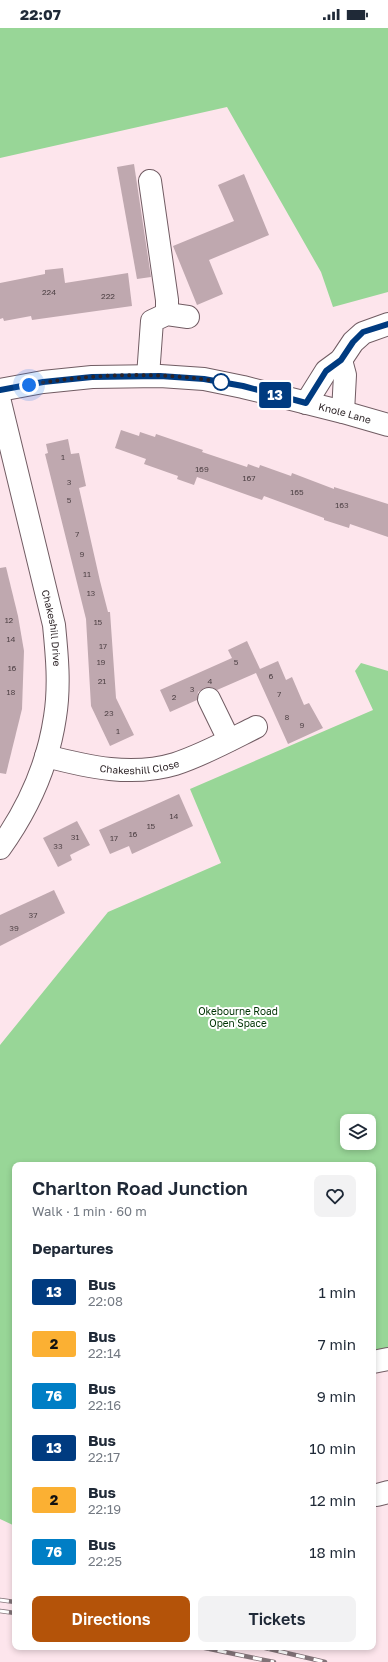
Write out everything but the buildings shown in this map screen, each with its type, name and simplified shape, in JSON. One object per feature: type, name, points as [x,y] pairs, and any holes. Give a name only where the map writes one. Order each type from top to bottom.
[{"type":"street","points":[[150,181],[167,300],[178,316],[152,321],[154,376]]},
{"type":"street","points":[[306,403],[326,371],[339,368],[353,342],[363,332],[388,324]]},
{"type":"street","points":[[339,368],[345,375],[342,412]]},
{"type":"street","name":"Knole Lane","points":[[0,390],[43,382],[92,377],[154,376],[204,379],[243,386],[388,425]]},
{"type":"street","name":"Chakeshill Drive","points":[[0,402],[54,625],[57,656],[55,717],[46,756],[35,787],[19,820],[0,848]]},
{"type":"street","points":[[209,699],[229,740]]},
{"type":"street","name":"Chakeshill Close","points":[[46,756],[104,769],[148,770],[174,764],[256,727]]},
{"type":"street","points":[[376,1361],[388,1359]]},
{"type":"green space","points":[[0,28],[388,28],[388,292],[333,307],[321,272],[227,107],[0,158]]},
{"type":"green space","name":"Okebourne Road Open Space","points":[[361,663],[388,671],[388,1368],[376,1370],[376,1162],[12,1162],[12,1525],[0,1519],[0,1045],[108,912],[221,863],[190,789],[373,710],[355,671]]},
{"type":"railway","points":[[0,1600],[12,1602]]},
{"type":"railway","points":[[0,1611],[12,1613]]},
{"type":"railway","points":[[215,1650],[274,1662]]},
{"type":"railway","points":[[274,1650],[325,1662]]},
{"type":"bus line","name":"13","points":[[0,390],[43,382],[92,377],[160,376],[204,379],[243,386],[306,403],[326,371],[341,360],[347,349],[363,332],[388,324]]},
{"type":"route","points":[[29,385],[43,382],[92,377],[160,376],[204,379],[221,382]]}]
